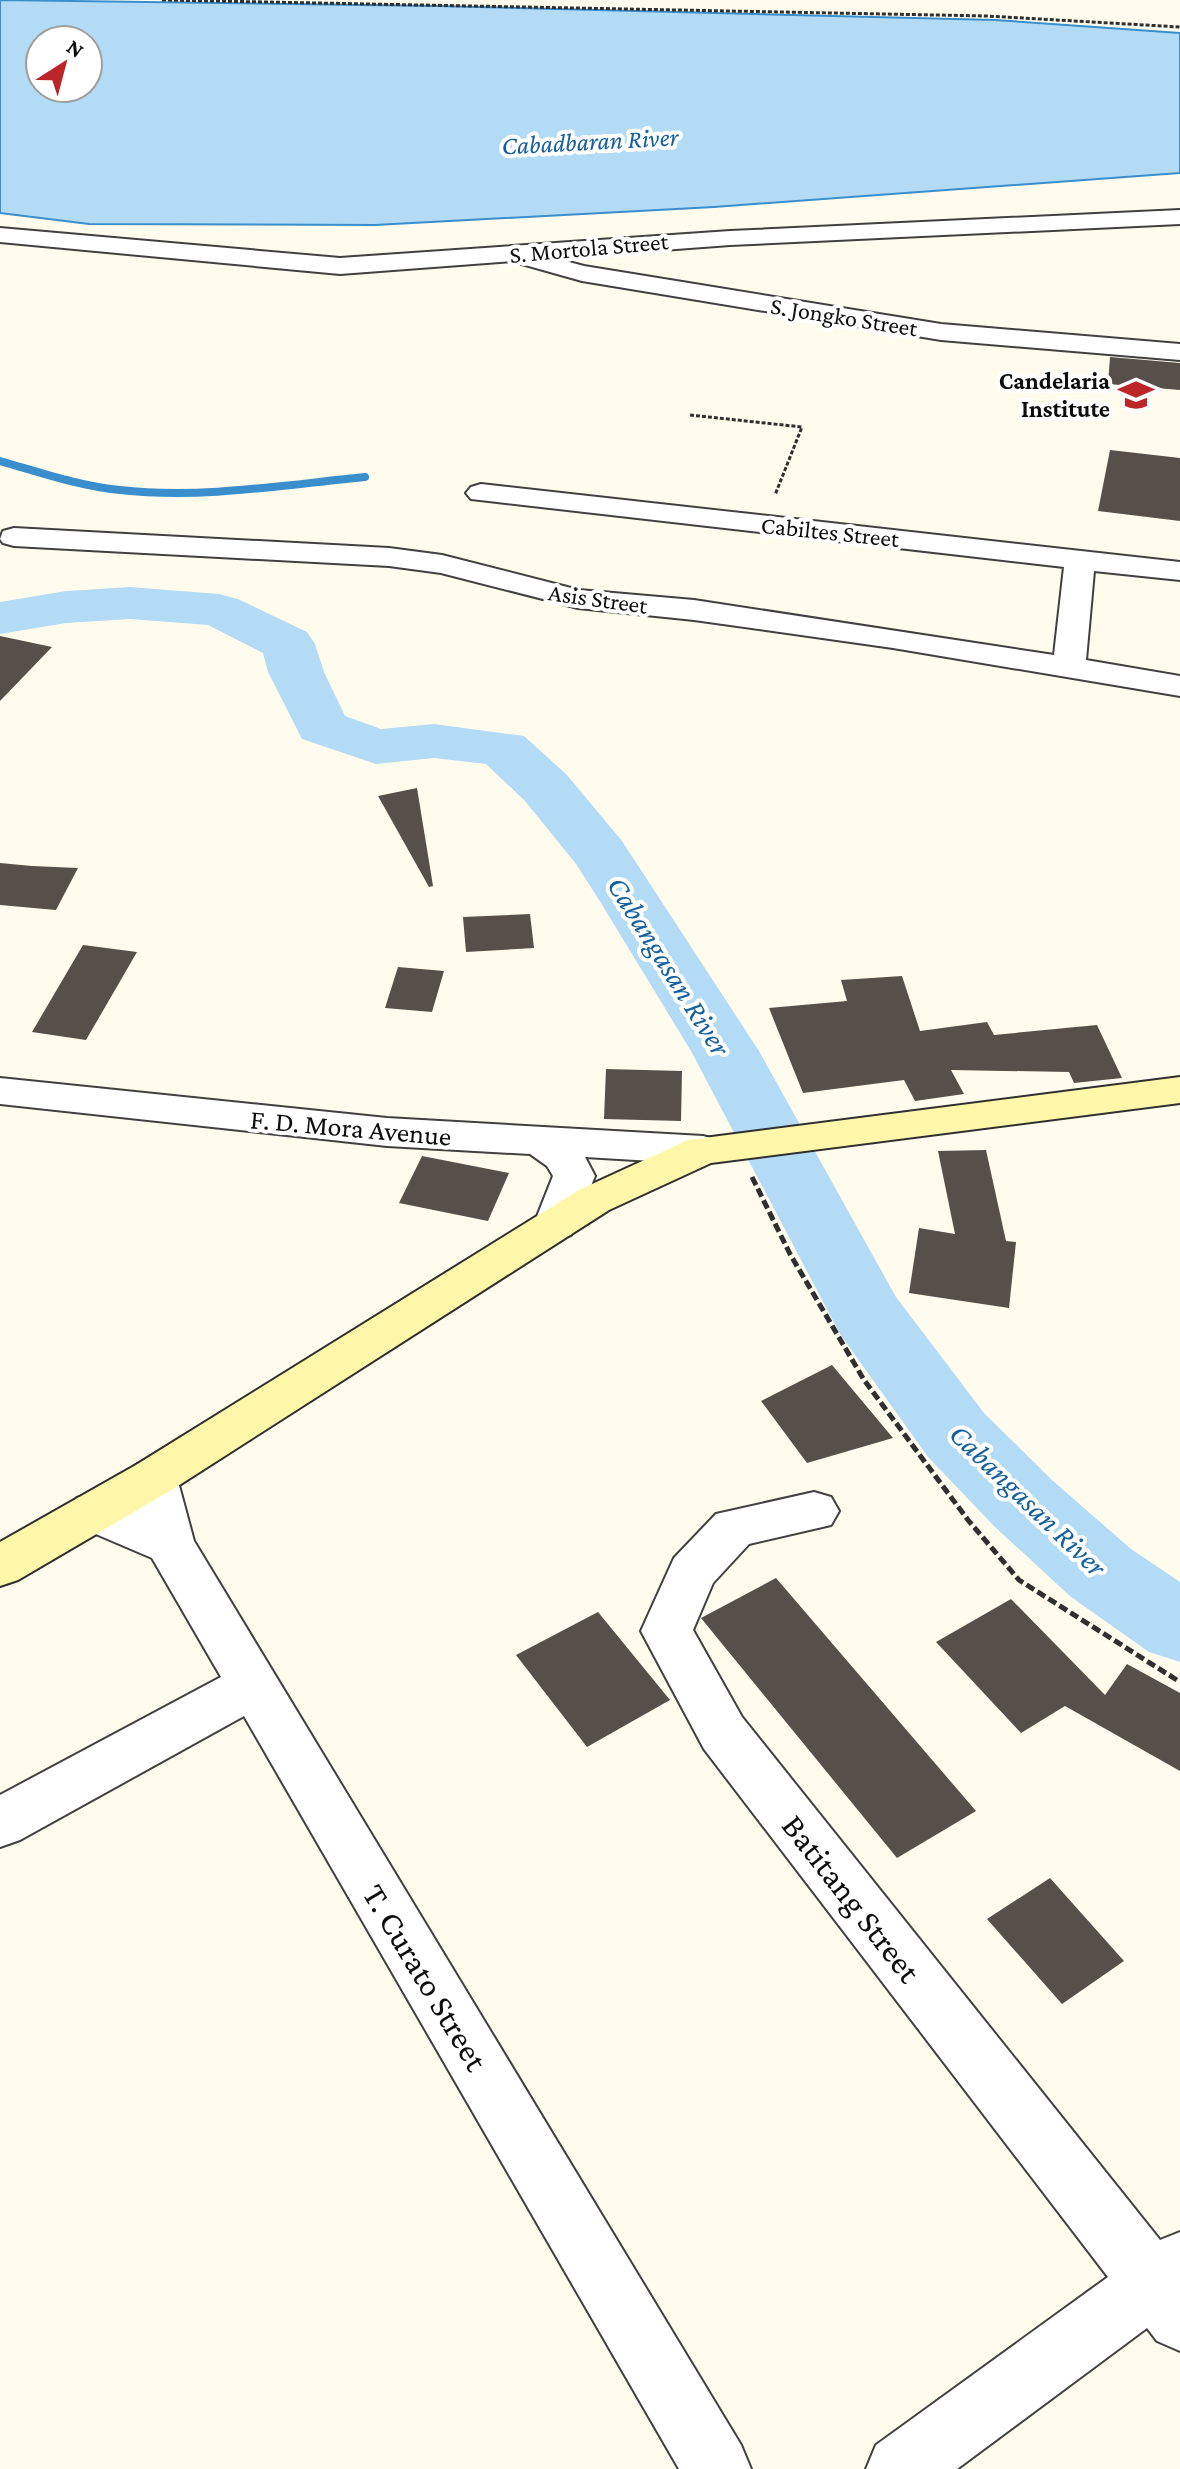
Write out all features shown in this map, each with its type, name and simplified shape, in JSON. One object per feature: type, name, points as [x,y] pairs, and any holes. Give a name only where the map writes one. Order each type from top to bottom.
[{"type":"main road","points":[[0,1566],[153,1478],[594,1200],[740,1144],[1179,1090]]},
{"type":"street","name":"S. Mortola Street","points":[[0,235],[340,266],[730,238],[1180,217]]},
{"type":"street","name":"S. Jongko Street","points":[[513,254],[554,267],[612,279],[941,332],[1180,352]]},
{"type":"street","name":"Cabiltes Street","points":[[481,493],[1180,571]]},
{"type":"street","name":"Asis Street","points":[[14,537],[358,555],[429,562],[578,599],[694,610],[1180,686]]},
{"type":"street","points":[[1069,668],[1080,560]]},
{"type":"street","name":"F. D. Mora Avenue","points":[[0,1091],[387,1132],[540,1141],[740,1144]]},
{"type":"street","points":[[540,1141],[564,1157],[574,1176],[556,1224]]},
{"type":"street","name":"T. Curato Street","points":[[153,1478],[170,1544],[717,2469]]},
{"type":"street","name":"Batitang Street","points":[[814,1511],[734,1528],[692,1572],[667,1631],[723,1733],[1172,2289]]},
{"type":"street","points":[[94,1512],[170,1544]]},
{"type":"street","points":[[0,1823],[253,1685]]},
{"type":"street","points":[[900,2469],[1172,2289]]},
{"type":"path","points":[[162,0],[987,16],[1180,27]]},
{"type":"path","points":[[690,415],[802,427],[763,525]]},
{"type":"path","points":[[740,1144],[790,1254],[864,1380],[968,1520],[1019,1580],[1180,1682]]},
{"type":"water","name":"Cabadbaran River","points":[[0,0],[436,6],[995,20],[1180,33],[1180,173],[714,207],[375,225],[89,224],[0,213]]},
{"type":"building","points":[[1110,357],[1180,363],[1180,390],[1108,384]]},
{"type":"building","points":[[1110,450],[1180,458],[1180,521],[1098,511]]},
{"type":"building","points":[[0,636],[52,647],[0,701]]},
{"type":"building","points":[[417,788],[433,886],[429,887],[378,796]]},
{"type":"building","points":[[0,863],[78,868],[56,910],[0,905]]},
{"type":"building","points":[[530,914],[534,948],[466,952],[463,917]]},
{"type":"building","points":[[83,945],[137,952],[86,1040],[32,1032]]},
{"type":"building","points":[[398,967],[444,971],[432,1012],[385,1008]]},
{"type":"building","points":[[902,976],[920,1031],[987,1022],[994,1035],[1097,1025],[1122,1078],[1074,1083],[1069,1072],[951,1070],[964,1094],[915,1101],[904,1080],[803,1093],[769,1008],[847,1001],[841,980]]},
{"type":"building","points":[[606,1069],[682,1071],[681,1121],[604,1119]]},
{"type":"building","points":[[986,1150],[1006,1241],[1016,1242],[1009,1308],[909,1293],[919,1228],[955,1234],[938,1151]]},
{"type":"building","points":[[422,1156],[509,1173],[488,1221],[399,1203]]},
{"type":"building","points":[[832,1365],[893,1438],[807,1463],[761,1401]]},
{"type":"building","points":[[776,1578],[976,1811],[897,1858],[701,1618]]},
{"type":"building","points":[[1011,1599],[1105,1695],[1127,1664],[1180,1693],[1180,1771],[1065,1706],[1021,1733],[936,1642]]},
{"type":"building","points":[[598,1612],[670,1700],[587,1747],[516,1655]]},
{"type":"building","points":[[1050,1878],[1124,1961],[1062,2004],[987,1919]]},
{"type":"waterway","points":[[0,461],[89,485],[150,492],[242,490],[365,477]]},
{"type":"waterway","name":"Cabangasan River","points":[[0,618],[66,607],[130,603],[219,610],[288,644],[296,672],[322,727],[376,747],[434,741],[503,748],[546,788],[600,854],[633,903],[725,1051],[867,1315],[956,1435],[1023,1503],[1101,1573],[1180,1627]]},
{"type":"place","name":"Candelaria Institute","points":[[1136,395]]}]
